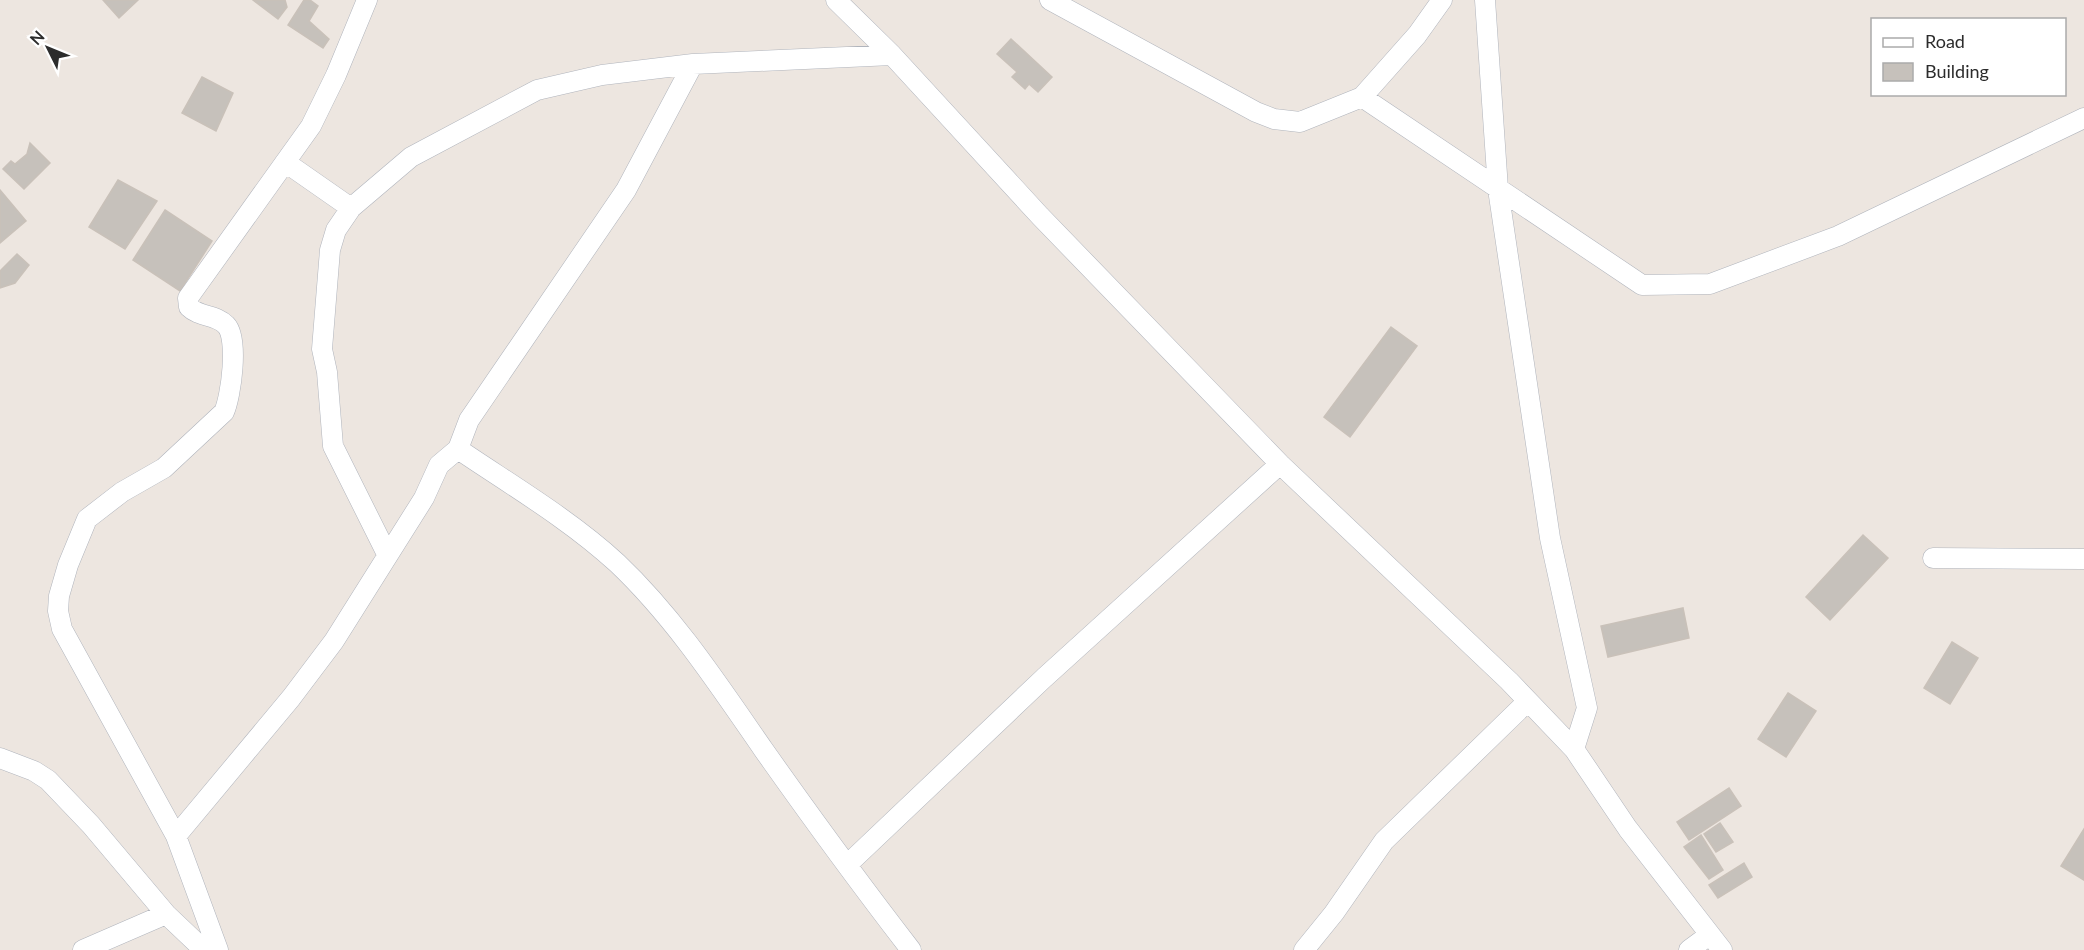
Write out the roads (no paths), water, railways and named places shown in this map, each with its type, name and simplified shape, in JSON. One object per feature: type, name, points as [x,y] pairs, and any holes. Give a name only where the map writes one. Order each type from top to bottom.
[{"type":"street","points":[[218,950],[176,836],[62,629],[58,610],[59,596],[68,565],[87,519],[122,492],[164,468],[224,412],[229,400],[233,367],[230,330],[221,322],[194,312],[189,307],[188,298],[311,126],[336,75],[367,0]]},
{"type":"street","points":[[1050,0],[1184,75],[1256,112],[1274,119],[1300,122],[1362,97],[1417,35],[1442,0]]},
{"type":"street","points":[[1485,0],[1498,189],[1550,538],[1587,708],[1574,749]]},
{"type":"street","points":[[842,2],[1065,242],[1280,464],[1528,701],[1574,749],[1628,830],[1715,943],[1689,950]]},
{"type":"street","points":[[387,554],[333,446],[327,372],[322,349],[330,250],[336,230],[351,208],[411,157],[537,90],[602,75],[693,64],[892,55]]},
{"type":"street","points":[[176,836],[291,698],[334,641],[424,498],[439,465],[458,449],[470,420],[626,190],[693,64]]},
{"type":"street","points":[[1362,97],[1642,285],[1710,284],[1838,236],[2084,118]]},
{"type":"street","points":[[285,162],[351,208]]},
{"type":"street","points":[[458,449],[585,536],[617,563],[654,602],[696,654],[847,865],[911,950]]},
{"type":"street","points":[[847,865],[1044,678],[1280,464]]},
{"type":"street","points":[[1933,558],[2082,554]]},
{"type":"street","points":[[1304,950],[1334,913],[1384,841],[1528,701]]},
{"type":"street","points":[[0,758],[34,771],[48,780],[91,825],[166,914],[204,950]]},
{"type":"street","points":[[83,950],[166,914]]}]
